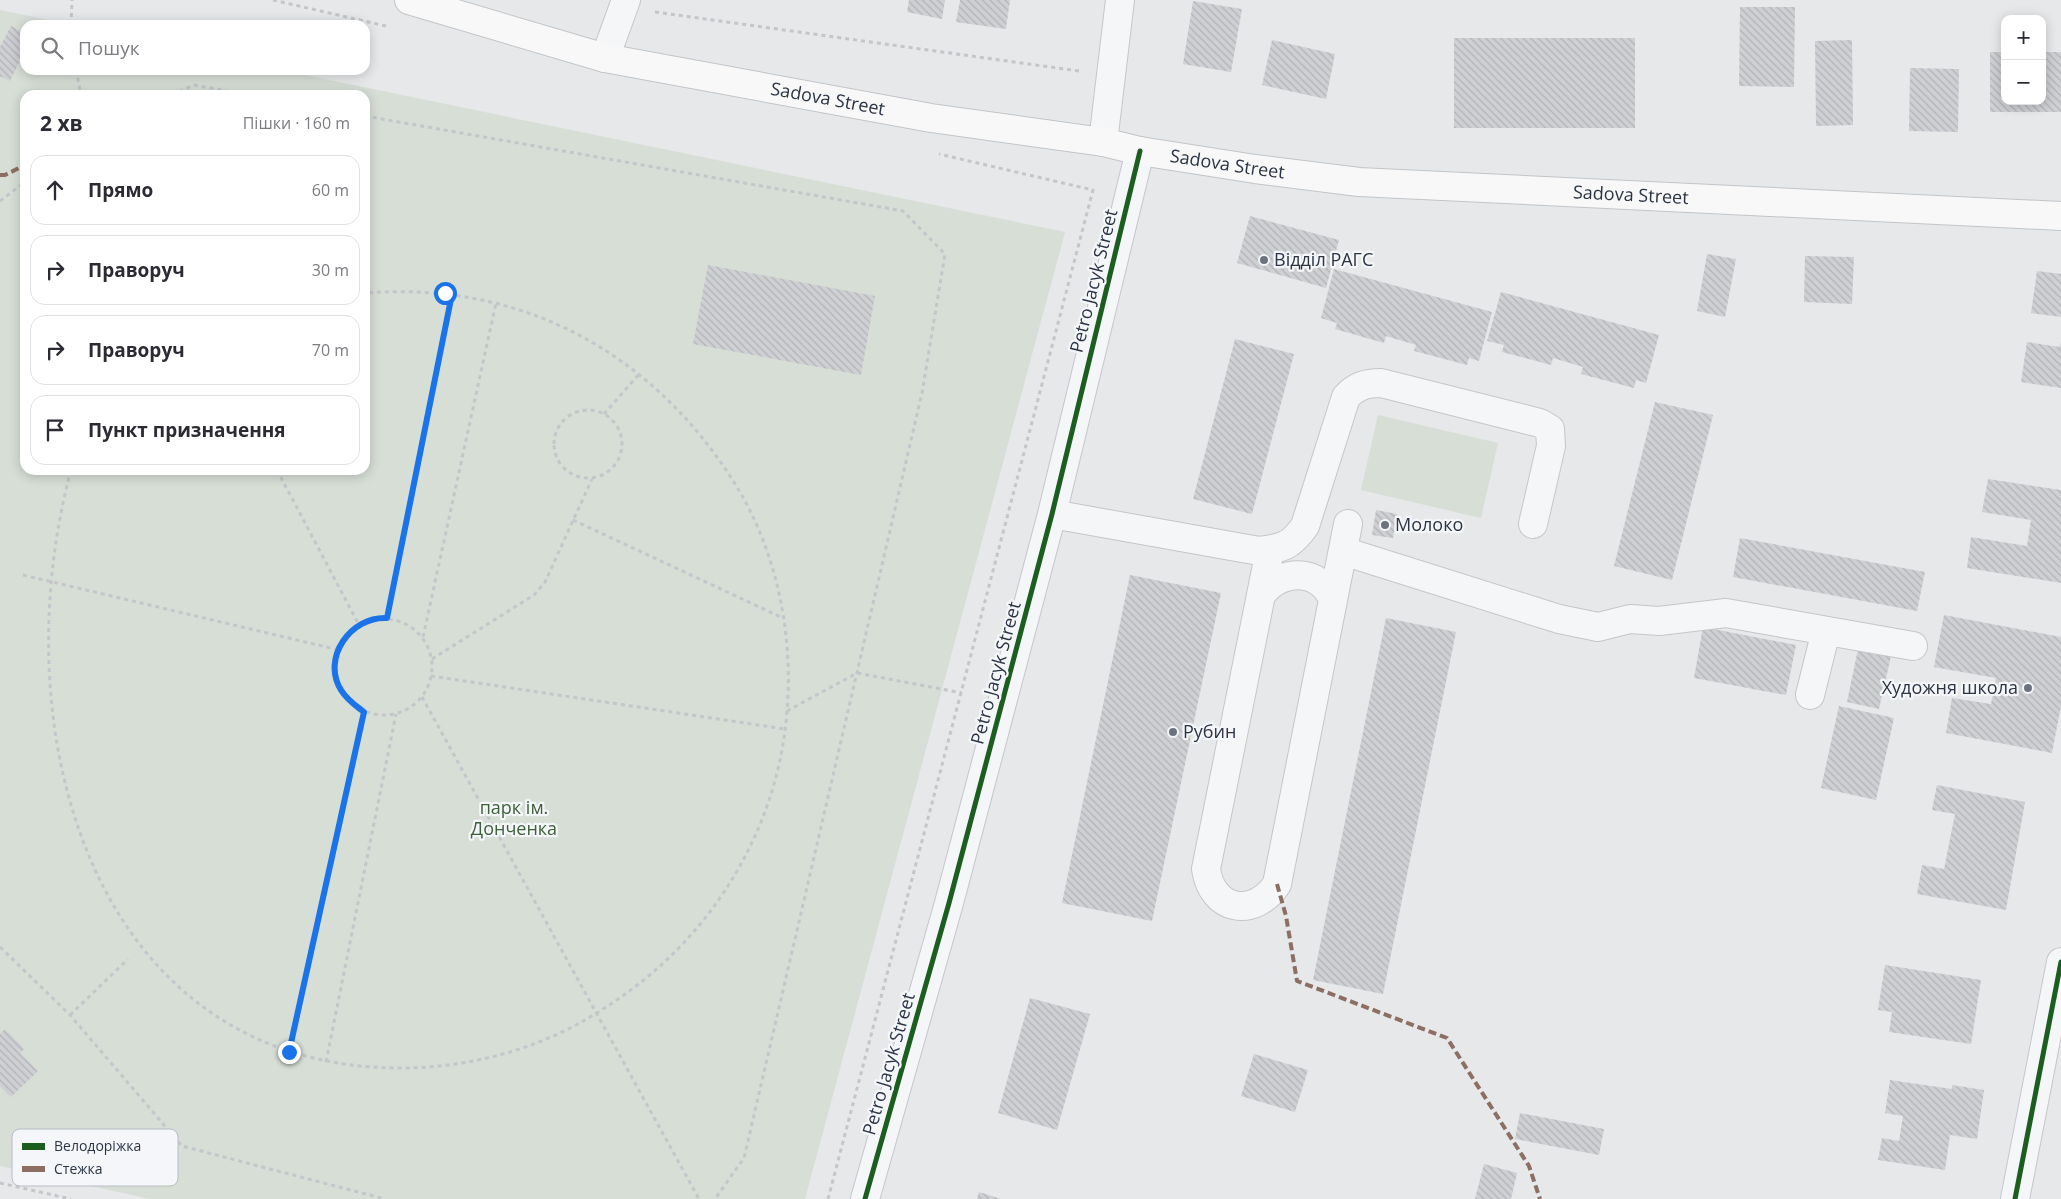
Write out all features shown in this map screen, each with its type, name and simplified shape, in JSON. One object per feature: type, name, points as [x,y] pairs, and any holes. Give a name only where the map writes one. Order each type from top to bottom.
[{"type":"main road","name":"Sadova Street","points":[[409,0],[605,58],[931,118],[1103,142],[1140,151],[1255,170],[1359,182],[2061,216]]},
{"type":"street","points":[[1103,142],[1120,0]]},
{"type":"street","points":[[605,58],[625,4]]},
{"type":"street","name":"Petro Jacyk Street","points":[[865,1199],[949,903],[1052,514],[1140,151]]},
{"type":"street","points":[[1052,514],[1259,551],[1277,549],[1291,543],[1305,526],[1346,398],[1352,390],[1368,384],[1381,384],[1540,423],[1550,429],[1551,446],[1533,524]]},
{"type":"street","points":[[1270,550],[1206,869],[1212,890],[1220,899],[1240,906],[1252,905],[1262,901],[1271,894],[1277,884],[1348,524]]},
{"type":"street","points":[[1343,551],[1559,619],[1598,627],[1630,619],[1659,621],[1726,613],[1913,646]]},
{"type":"street","points":[[1262,594],[1268,586],[1283,576],[1302,575],[1319,582],[1326,588],[1333,600]]},
{"type":"street","points":[[1810,695],[1826,631]]},
{"type":"street","points":[[2015,1199],[2061,962]]},
{"type":"path","points":[[71,20],[72,0]]},
{"type":"path","points":[[273,0],[360,20]]},
{"type":"path","points":[[625,4],[1112,76]]},
{"type":"path","points":[[370,22],[399,29]]},
{"type":"path","points":[[77,75],[80,90]]},
{"type":"path","points":[[183,90],[194,85],[222,90]]},
{"type":"path","points":[[370,117],[903,211],[945,254],[922,393],[744,1158],[715,1199]]},
{"type":"path","points":[[828,1199],[1093,190],[932,152]]},
{"type":"path","points":[[0,201],[20,186]]},
{"type":"path","points":[[276,1049],[326,1062],[378,1068],[421,1068],[482,1059],[532,1045],[580,1024],[624,997],[664,964],[700,926],[730,884],[755,838],[773,789],[785,729],[789,686],[786,635],[777,584],[760,534],[738,488],[709,444],[675,405],[640,374],[592,342],[545,319],[496,303],[452,294],[393,290],[370,292]]},
{"type":"path","points":[[387,618],[452,294]]},
{"type":"path","points":[[423,637],[496,303]]},
{"type":"path","points":[[604,414],[640,374]]},
{"type":"path","points":[[584,410],[598,411],[604,414],[618,428],[622,440],[621,454],[615,466],[605,475],[592,479],[578,478],[566,471],[557,461],[553,448],[554,435],[561,422],[571,414],[584,410]]},
{"type":"path","points":[[62,484],[68,475]]},
{"type":"path","points":[[280,475],[359,625]]},
{"type":"path","points":[[432,658],[534,595],[545,582],[592,479]]},
{"type":"path","points":[[573,520],[783,618]]},
{"type":"path","points":[[22,581],[26,567]]},
{"type":"path","points":[[24,575],[339,650]]},
{"type":"path","points":[[380,618],[387,618],[411,626],[423,637],[432,658],[430,683],[422,697],[410,708],[396,714],[379,715],[364,712],[351,702],[340,689],[336,674],[336,658],[341,643],[359,625],[380,618]]},
{"type":"path","points":[[786,712],[857,673],[962,693]]},
{"type":"path","points":[[431,676],[785,729]]},
{"type":"path","points":[[422,697],[699,1199]]},
{"type":"path","points":[[289,1052],[364,712]]},
{"type":"path","points":[[326,1062],[396,714]]},
{"type":"path","points":[[0,947],[70,1015],[167,1129]]},
{"type":"path","points":[[122,953],[135,965]]},
{"type":"path","points":[[70,1015],[128,959]]},
{"type":"path","points":[[178,1141],[182,1146],[385,1199]]},
{"type":"path","points":[[13,1186],[71,1199]]},
{"type":"green space","name":"парк ім. Донченка","points":[[0,10],[49,20],[20,20],[20,75],[305,75],[1065,232],[805,1199],[150,1199],[91,1186],[178,1186],[178,1129],[12,1129],[12,1169],[0,1166]]},
{"type":"green space","points":[[1378,415],[1498,443],[1481,518],[1361,490]]},
{"type":"building","points":[[909,0],[945,0],[942,19],[907,12]]},
{"type":"building","points":[[960,0],[1010,0],[1006,29],[956,22]]},
{"type":"building","points":[[1193,1],[1242,9],[1231,72],[1183,64]]},
{"type":"building","points":[[1740,7],[1795,7],[1794,87],[1739,86]]},
{"type":"building","points":[[11,26],[20,30],[20,60],[10,81],[0,76],[0,47]]},
{"type":"building","points":[[1454,38],[1635,38],[1635,128],[1454,128]]},
{"type":"building","points":[[1272,40],[1335,54],[1326,99],[1262,85]]},
{"type":"building","points":[[1852,40],[1853,125],[1816,126],[1815,41]]},
{"type":"building","points":[[1990,52],[2001,52],[2001,105],[2046,105],[2046,52],[2061,52],[2061,112],[1990,112]]},
{"type":"building","points":[[1910,68],[1959,69],[1958,132],[1909,131]]},
{"type":"building","points":[[1250,216],[1339,240],[1326,288],[1237,263]]},
{"type":"building","points":[[1707,254],[1736,259],[1725,317],[1697,311]]},
{"type":"building","points":[[1805,256],[1854,257],[1852,304],[1804,302]]},
{"type":"building","points":[[708,265],[875,296],[861,375],[693,344]]},
{"type":"building","points":[[1334,269],[1492,312],[1479,361],[1469,358],[1467,365],[1414,351],[1416,345],[1386,336],[1384,343],[1335,329],[1337,323],[1321,318]]},
{"type":"building","points":[[2037,271],[2061,274],[2061,317],[2031,313]]},
{"type":"building","points":[[1501,292],[1659,335],[1646,383],[1636,380],[1634,388],[1581,374],[1583,367],[1553,358],[1551,365],[1502,352],[1504,345],[1487,341]]},
{"type":"building","points":[[1235,339],[1294,354],[1252,514],[1193,499]]},
{"type":"building","points":[[2027,342],[2059,347],[2061,343],[2061,388],[2021,382]]},
{"type":"building","points":[[1655,402],[1713,415],[1672,580],[1614,566]]},
{"type":"building","points":[[1988,479],[2061,490],[2061,583],[1967,568],[1971,537],[2027,546],[2031,520],[1982,512]]},
{"type":"building","name":"Молоко","points":[[1376,510],[1397,514],[1393,538],[1372,535]]},
{"type":"building","points":[[1740,538],[1925,572],[1917,611],[1733,577]]},
{"type":"building","points":[[1130,575],[1221,593],[1152,921],[1062,903]]},
{"type":"building","name":"Художня школа","points":[[1944,615],[2061,637],[2061,706],[2052,753],[1946,733],[1952,698],[1991,704],[1996,678],[1934,667]]},
{"type":"building","points":[[1386,618],[1456,632],[1383,994],[1313,980]]},
{"type":"building","points":[[1703,627],[1796,645],[1786,695],[1694,678]]},
{"type":"building","points":[[1858,649],[1891,656],[1879,709],[1847,702]]},
{"type":"building","points":[[1839,706],[1894,718],[1876,800],[1821,788]]},
{"type":"building","points":[[1937,785],[2025,802],[2006,910],[1917,894],[1922,865],[1944,869],[1955,814],[1932,810]]},
{"type":"building","points":[[1885,965],[1981,980],[1971,1044],[1889,1032],[1892,1012],[1878,1010]]},
{"type":"building","points":[[1030,998],[1090,1014],[1057,1130],[998,1113]]},
{"type":"building","points":[[5,1029],[24,1049],[20,1053],[38,1071],[11,1097],[0,1086],[0,1034]]},
{"type":"building","points":[[1254,1054],[1308,1070],[1295,1112],[1241,1096]]},
{"type":"building","points":[[1890,1080],[1952,1089],[1952,1085],[1984,1090],[1977,1139],[1950,1135],[1945,1170],[1878,1160],[1882,1138],[1899,1141],[1903,1116],[1885,1113]]},
{"type":"building","points":[[1520,1113],[1604,1129],[1599,1155],[1515,1139]]},
{"type":"building","points":[[1484,1164],[1517,1173],[1511,1199],[1475,1199]]},
{"type":"building","points":[[979,1192],[1001,1199],[977,1199]]},
{"type":"marked path","points":[[0,175],[5,175],[20,168]]},
{"type":"marked path","points":[[1277,884],[1286,916],[1297,981],[1447,1038],[1529,1166],[1540,1199]]},
{"type":"cycle path","points":[[865,1199],[949,903],[1052,514],[1140,151]]},
{"type":"cycle path","points":[[2015,1199],[2061,962]]},
{"type":"place","name":"Відділ РАГС","points":[[1264,260]]},
{"type":"place","name":"Молоко","points":[[1385,525]]},
{"type":"place","name":"Художня школа","points":[[2028,688]]},
{"type":"place","name":"Рубин","points":[[1173,732]]},
{"type":"route","points":[[289,1052],[364,712],[351,702],[340,689],[336,674],[336,658],[341,643],[351,631],[364,622],[387,618],[452,294],[445,293]]}]
